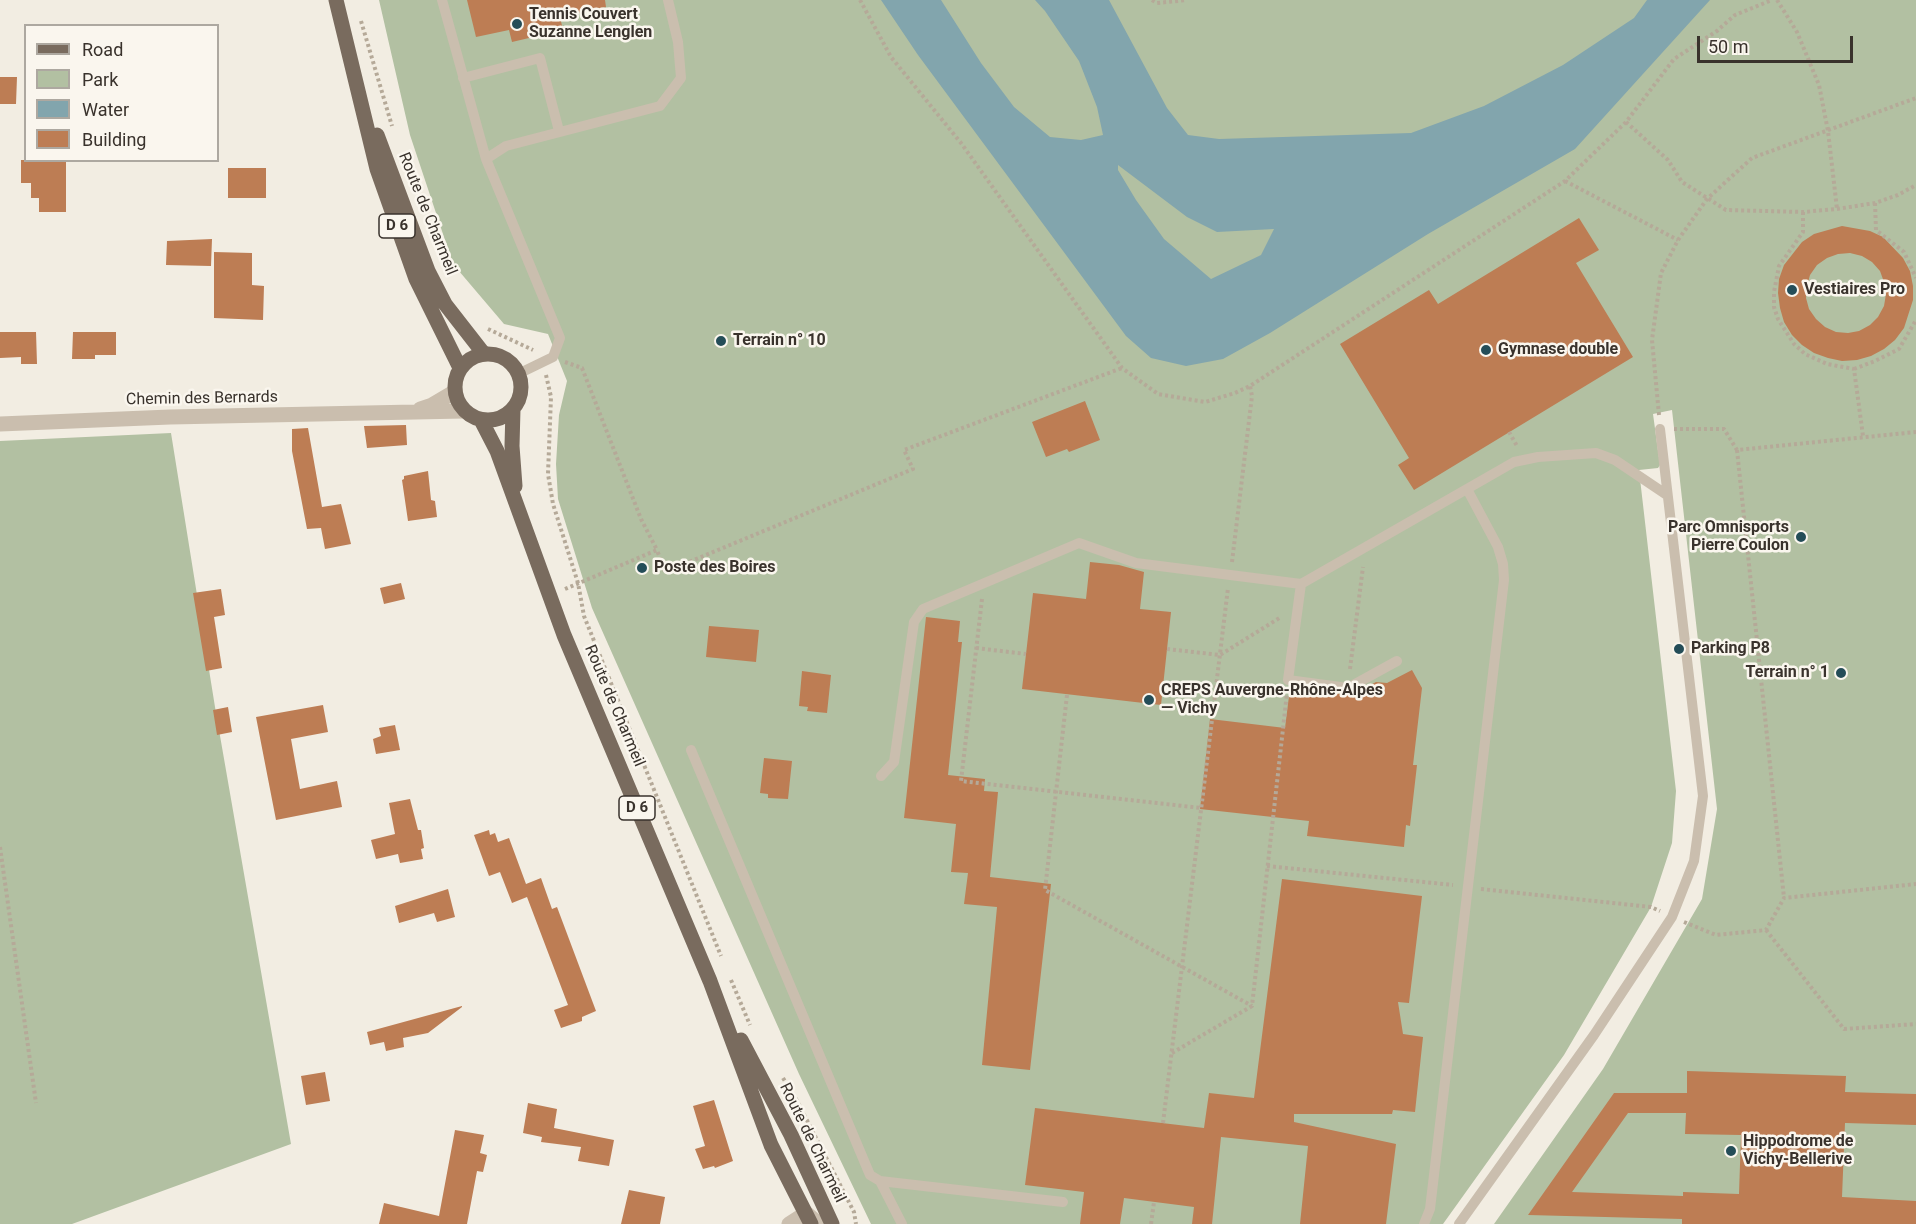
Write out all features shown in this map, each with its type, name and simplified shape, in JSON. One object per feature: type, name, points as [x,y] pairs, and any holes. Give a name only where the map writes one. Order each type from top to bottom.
[{"type":"main road","name":"Route de Charmeil","points":[[336,0],[377,169],[416,279],[460,368]]},
{"type":"main road","name":"Route de Charmeil","points":[[354,77],[428,271],[445,304],[484,354]]},
{"type":"main road","points":[[484,354],[498,356],[511,364],[518,374],[521,387],[519,399],[513,409],[498,419],[481,420],[464,411],[454,392],[455,378],[460,368],[472,358],[484,354]]},
{"type":"main road","name":"Route de Charmeil","points":[[513,409],[512,447],[517,510]]},
{"type":"main road","name":"Route de Charmeil","points":[[481,420],[497,451],[564,635],[710,981],[771,1145],[808,1219]]},
{"type":"main road","name":"Route de Charmeil","points":[[710,981],[790,1135],[832,1224]]},
{"type":"street","name":"Chemin des Bernards","points":[[405,414],[432,405],[454,392]]},
{"type":"street","name":"Chemin des Bernards","points":[[0,424],[170,417],[464,411]]},
{"type":"street","points":[[822,1203],[824,1224]]},
{"type":"street","points":[[789,1224],[808,1219],[819,1224]]},
{"type":"lane","points":[[442,0],[486,159],[560,338],[553,357],[518,374]]},
{"type":"lane","points":[[486,159],[506,146],[660,106],[681,78],[678,42],[668,0]]},
{"type":"lane","points":[[463,78],[540,58],[559,131]]},
{"type":"lane","points":[[1459,1224],[1594,1035],[1672,917],[1694,861],[1704,796],[1660,429]]},
{"type":"lane","points":[[881,776],[894,762],[914,622],[923,609],[1079,543],[1136,563],[1301,584],[1514,462],[1538,457],[1596,453],[1615,460],[1667,495]]},
{"type":"lane","points":[[1424,1224],[1430,1209],[1504,580],[1503,564],[1498,547],[1467,489]]},
{"type":"lane","points":[[1301,584],[1288,680],[1348,688],[1397,661]]},
{"type":"lane","points":[[691,750],[870,1175],[880,1181],[1063,1202]]},
{"type":"lane","points":[[880,1181],[902,1224]]},
{"type":"path","points":[[860,0],[891,57],[961,143],[1122,368],[1158,394],[1205,402],[1250,386],[1565,182],[1626,122],[1674,59],[1717,32],[1735,15],[1772,0]]},
{"type":"path","points":[[1152,0],[1157,3],[1187,0]]},
{"type":"path","points":[[1777,0],[1797,32],[1819,85],[1828,131],[1837,209]]},
{"type":"path","points":[[358,11],[393,129]]},
{"type":"path","points":[[1766,930],[1784,898],[1737,450],[1724,429],[1660,429],[1652,340],[1661,273],[1678,240],[1707,199],[1752,158],[1916,98]]},
{"type":"path","points":[[1626,122],[1668,160],[1682,182],[1726,210],[1803,212],[1837,209],[1875,203],[1898,195],[1916,185]]},
{"type":"path","points":[[1565,182],[1678,240]]},
{"type":"path","points":[[1875,203],[1876,230],[1904,252],[1916,278]]},
{"type":"path","points":[[1803,212],[1803,232],[1779,266],[1774,292],[1774,307],[1778,319],[1794,344],[1805,354],[1827,364],[1854,369],[1899,349],[1916,320]]},
{"type":"path","points":[[483,327],[531,348],[549,380],[551,397],[548,474],[553,504],[578,583],[584,616],[725,966]]},
{"type":"path","points":[[553,357],[582,368],[641,519],[665,572],[913,469],[904,450],[1122,368]]},
{"type":"path","points":[[1854,369],[1863,436]]},
{"type":"path","points":[[1163,1123],[1252,396],[1250,386]]},
{"type":"path","points":[[1737,450],[1916,432]]},
{"type":"path","points":[[563,590],[657,550]]},
{"type":"path","points":[[1348,688],[1363,567]]},
{"type":"path","points":[[984,583],[961,781],[1201,808]]},
{"type":"path","points":[[976,648],[1026,654]]},
{"type":"path","points":[[1252,1006],[1288,680]]},
{"type":"path","points":[[1067,695],[1045,890],[1252,1006]]},
{"type":"path","points":[[0,847],[36,1103]]},
{"type":"path","points":[[1784,898],[1916,884]]},
{"type":"path","points":[[1672,917],[1716,935],[1766,930]]},
{"type":"path","points":[[1766,930],[1844,1029],[1916,1024]]},
{"type":"path","points":[[729,977],[753,1030]]},
{"type":"path","points":[[1172,1053],[1252,1006]]},
{"type":"path","points":[[783,1077],[854,1212],[856,1224]]},
{"type":"path","points":[[1152,1224],[1154,1202]]},
{"type":"green space","points":[[379,0],[1916,0],[1916,1224],[1494,1224],[1603,1069],[1702,899],[1717,809],[1672,410],[1653,414],[1660,465],[1658,468],[1639,470],[1676,791],[1672,843],[1651,907],[1564,1055],[1443,1224],[871,1224],[799,1074],[592,608],[558,499],[556,464],[559,415],[567,381],[548,334],[504,324],[453,264],[410,135]]},
{"type":"green space","points":[[171,433],[215,707],[291,1144],[72,1224],[0,1224],[0,441]]},
{"type":"water","points":[[881,0],[941,0],[981,63],[1014,107],[1050,137],[1081,140],[1103,135],[1097,107],[1079,61],[1035,0],[1109,0],[1167,108],[1188,135],[1219,139],[1411,133],[1484,106],[1563,65],[1634,18],[1647,0],[1710,0],[1575,149],[1428,234],[1270,333],[1223,359],[1186,366],[1151,358],[1126,336],[918,55]],"holes":[[[1118,165],[1187,217],[1217,232],[1274,229],[1261,255],[1211,279],[1164,239],[1136,200],[1118,170]]]},
{"type":"building","name":"Tennis Couvert Suzanne Lenglen","points":[[467,0],[605,0],[606,7],[560,17],[563,30],[512,42],[509,30],[476,37]]},
{"type":"building","points":[[0,77],[17,77],[16,104],[0,104]]},
{"type":"building","points":[[21,160],[24,162],[66,162],[66,212],[39,212],[39,198],[31,198],[31,183],[21,183]]},
{"type":"building","points":[[228,168],[266,168],[266,198],[228,198]]},
{"type":"building","name":"Gymnase double","points":[[1579,218],[1599,250],[1576,263],[1633,357],[1414,490],[1398,465],[1409,458],[1340,344],[1429,290],[1438,304]]},
{"type":"building","name":"Vestiaires Pro","points":[[1842,226],[1870,231],[1883,237],[1903,258],[1910,271],[1913,300],[1904,328],[1895,340],[1871,356],[1842,361],[1814,353],[1792,335],[1784,322],[1778,293],[1779,279],[1784,265],[1802,242],[1814,234]],"holes":[[[1850,253],[1862,256],[1880,271],[1886,294],[1884,306],[1878,317],[1859,331],[1836,332],[1825,327],[1809,309],[1806,298],[1810,275],[1817,265],[1827,258]]]},
{"type":"building","points":[[212,239],[211,266],[166,265],[167,241]]},
{"type":"building","points":[[214,252],[252,253],[252,285],[264,286],[263,320],[214,318]]},
{"type":"building","points":[[0,332],[36,332],[37,364],[21,364],[21,357],[0,358]]},
{"type":"building","points":[[73,332],[116,332],[116,355],[95,355],[95,359],[72,359]]},
{"type":"building","points":[[1085,401],[1100,440],[1069,452],[1067,449],[1046,457],[1032,422]]},
{"type":"building","points":[[406,425],[407,445],[367,448],[364,426]]},
{"type":"building","points":[[308,428],[322,507],[341,504],[351,544],[325,549],[321,528],[307,529],[292,451],[292,429]]},
{"type":"building","points":[[428,471],[431,500],[435,501],[437,517],[408,521],[402,480],[404,476]]},
{"type":"building","points":[[1090,562],[1119,565],[1144,572],[1140,609],[1171,612],[1161,705],[1022,689],[1033,593],[1086,599]]},
{"type":"building","points":[[401,583],[405,599],[384,604],[380,588]]},
{"type":"building","points":[[221,589],[225,615],[214,617],[222,668],[206,671],[193,593]]},
{"type":"building","points":[[926,617],[960,621],[958,642],[962,642],[948,775],[985,779],[984,791],[998,792],[990,877],[1051,884],[1030,1070],[982,1065],[997,907],[964,904],[968,873],[951,872],[956,824],[904,818]]},
{"type":"building","points":[[709,626],[759,630],[756,662],[706,657]]},
{"type":"building","points":[[1412,670],[1422,688],[1413,765],[1417,765],[1410,826],[1406,825],[1404,847],[1307,836],[1309,821],[1200,809],[1210,719],[1285,728],[1290,688],[1352,695],[1376,682],[1387,683]]},
{"type":"building","points":[[802,671],[831,675],[827,713],[807,711],[808,707],[799,706]]},
{"type":"building","points":[[323,705],[328,732],[291,739],[300,789],[337,781],[342,807],[276,820],[256,717]]},
{"type":"building","points":[[228,707],[232,732],[217,735],[213,710]]},
{"type":"building","points":[[395,725],[400,750],[376,754],[373,739],[381,736],[379,728]]},
{"type":"building","points":[[764,758],[792,761],[788,799],[768,798],[768,794],[760,793]]},
{"type":"building","points":[[410,799],[418,830],[421,830],[423,859],[400,863],[398,854],[376,859],[371,840],[395,834],[389,803]]},
{"type":"building","points":[[489,830],[490,835],[495,833],[498,842],[509,838],[526,884],[541,878],[552,909],[557,907],[596,1011],[582,1017],[582,1021],[561,1028],[554,1010],[568,1005],[527,897],[512,903],[500,872],[489,876],[474,835]]},
{"type":"building","points":[[1282,879],[1422,896],[1409,1003],[1398,1002],[1403,1034],[1423,1037],[1415,1112],[1393,1110],[1392,1114],[1294,1114],[1294,1122],[1396,1144],[1386,1224],[1300,1224],[1308,1146],[1221,1137],[1212,1224],[1192,1224],[1194,1207],[1124,1198],[1120,1224],[1080,1224],[1084,1192],[1025,1185],[1035,1108],[1204,1128],[1209,1093],[1254,1098]]},
{"type":"building","points":[[448,889],[455,917],[437,922],[434,913],[399,923],[395,906]]},
{"type":"building","points":[[462,1006],[428,1033],[403,1038],[404,1047],[386,1051],[384,1042],[370,1045],[367,1032]]},
{"type":"building","points":[[1687,1071],[1846,1076],[1845,1092],[1916,1094],[1916,1125],[1845,1123],[1842,1197],[1916,1201],[1916,1224],[1682,1224],[1682,1219],[1528,1215],[1614,1093],[1687,1093]],"holes":[[[1628,1113],[1686,1113],[1685,1134],[1741,1135],[1739,1194],[1683,1192],[1683,1196],[1572,1192]]]},
{"type":"building","points":[[325,1072],[330,1101],[306,1105],[301,1076]]},
{"type":"building","points":[[714,1100],[733,1161],[715,1168],[714,1166],[703,1169],[695,1149],[705,1146],[693,1106]]},
{"type":"building","points":[[528,1103],[557,1109],[554,1128],[614,1140],[609,1166],[578,1161],[581,1147],[541,1142],[542,1137],[523,1133]]},
{"type":"building","points":[[455,1130],[484,1135],[480,1153],[487,1155],[483,1172],[477,1171],[467,1224],[379,1224],[384,1203],[439,1216]]},
{"type":"building","points":[[629,1190],[665,1197],[660,1224],[621,1224]]},
{"type":"place","name":"Tennis Couvert Suzanne Lenglen","points":[[517,24]]},
{"type":"place","name":"Vestiaires Pro","points":[[1792,290]]},
{"type":"place","name":"Terrain n° 10","points":[[721,341]]},
{"type":"place","name":"Gymnase double","points":[[1486,350]]},
{"type":"place","name":"Parc Omnisports Pierre Coulon","points":[[1801,537]]},
{"type":"place","name":"Poste des Boires","points":[[642,568]]},
{"type":"place","name":"Parking P8","points":[[1679,649]]},
{"type":"place","name":"Terrain n° 1","points":[[1841,673]]},
{"type":"place","name":"CREPS Auvergne-Rhône-Alpes — Vichy","points":[[1149,700]]},
{"type":"place","name":"Hippodrome de Vichy-Bellerive","points":[[1731,1151]]}]
